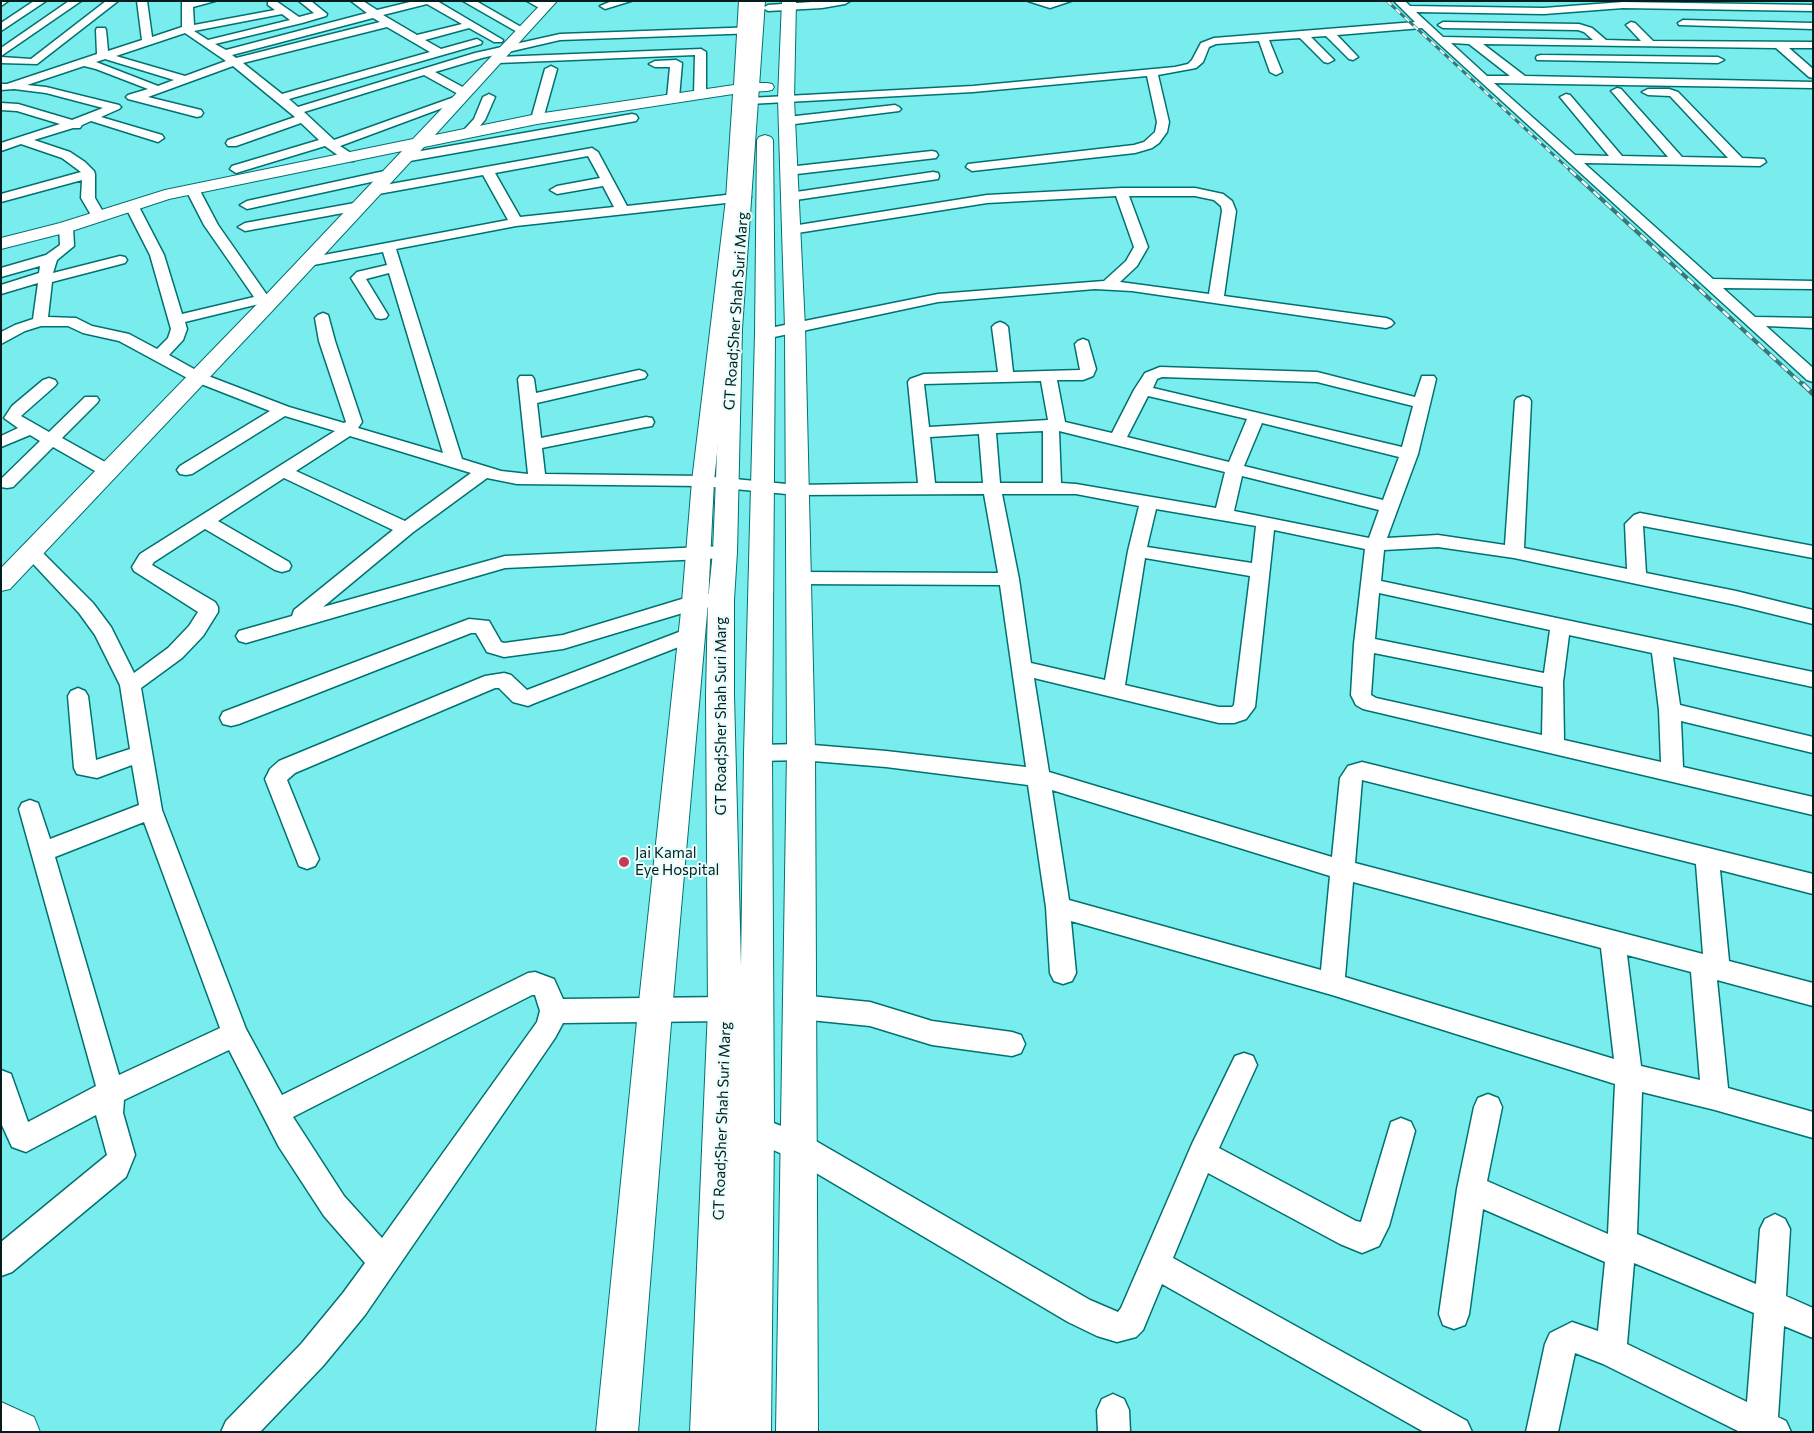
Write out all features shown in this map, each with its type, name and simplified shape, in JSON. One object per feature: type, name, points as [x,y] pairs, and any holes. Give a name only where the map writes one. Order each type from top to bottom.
[{"type":"main road","points":[[1,583],[197,377],[265,302],[308,262],[523,31],[543,3]]},
{"type":"main road","name":"GT Road;Sher Shah Suri Marg","points":[[750,1432],[756,1129],[758,753],[765,334],[765,10]]},
{"type":"main road","points":[[1,244],[66,227],[165,195],[537,119],[700,94],[764,98],[789,184],[795,328],[802,752],[796,1432]]},
{"type":"main road","name":"GT Road;Sher Shah Suri Marg","points":[[711,1432],[725,1009],[720,695],[708,601],[725,552],[715,482],[732,330],[739,198],[764,98]]},
{"type":"main road","points":[[618,1432],[654,1011],[692,634],[708,601],[698,553],[715,482]]},
{"type":"street","points":[[1,28],[41,1]]},
{"type":"street","points":[[1,53],[76,1]]},
{"type":"street","points":[[33,62],[113,1]]},
{"type":"street","points":[[142,1],[147,41]]},
{"type":"street","points":[[210,1],[188,3],[188,23],[191,34],[224,54],[300,114],[350,158]]},
{"type":"street","points":[[188,23],[322,14],[321,8],[304,1]]},
{"type":"street","points":[[224,54],[428,1],[492,38],[500,56]]},
{"type":"street","points":[[468,1],[523,31]]},
{"type":"street","points":[[605,6],[626,1]]},
{"type":"street","points":[[1033,1],[1050,5],[1066,1]]},
{"type":"street","points":[[1510,1],[1518,10]]},
{"type":"street","points":[[1545,1],[1552,10]]},
{"type":"street","points":[[4,87],[147,41],[188,23],[227,12],[270,2],[291,16]]},
{"type":"street","points":[[354,2],[388,24],[438,52]]},
{"type":"street","points":[[232,143],[300,114],[426,72],[500,56],[566,36],[840,2]]},
{"type":"street","points":[[1403,5],[1478,6],[1518,10],[1552,10],[1617,3],[1813,8]]},
{"type":"street","points":[[1541,58],[1722,64],[1664,3]]},
{"type":"street","points":[[1403,5],[1813,377]]},
{"type":"street","points":[[204,41],[291,16]]},
{"type":"street","points":[[1683,23],[1813,26]]},
{"type":"street","points":[[135,98],[234,62],[388,24]]},
{"type":"street","points":[[764,98],[965,89],[1152,73],[1192,66],[1197,62],[1202,49],[1209,43],[1424,24],[1579,27],[1588,30],[1603,43]]},
{"type":"street","points":[[1631,24],[1650,44]]},
{"type":"street","points":[[415,39],[468,25]]},
{"type":"street","points":[[100,30],[104,55]]},
{"type":"street","points":[[1328,32],[1353,57]]},
{"type":"street","points":[[1303,34],[1328,60]]},
{"type":"street","points":[[1263,37],[1276,72]]},
{"type":"street","points":[[280,98],[492,38]]},
{"type":"street","points":[[1442,40],[1812,45]]},
{"type":"street","points":[[1472,40],[1521,80]]},
{"type":"street","points":[[1522,42],[1541,58],[1561,91],[1619,160]]},
{"type":"street","points":[[1778,44],[1813,75]]},
{"type":"street","points":[[500,56],[701,52],[700,94]]},
{"type":"street","points":[[104,55],[182,80]]},
{"type":"street","points":[[500,56],[551,69],[676,63],[673,98]]},
{"type":"street","points":[[1,60],[83,62],[99,66],[158,89]]},
{"type":"street","points":[[36,88],[99,66]]},
{"type":"street","points":[[537,119],[551,69]]},
{"type":"street","points":[[1,70],[54,72]]},
{"type":"street","points":[[426,72],[463,96]]},
{"type":"street","points":[[972,167],[1135,149],[1148,145],[1161,132],[1163,122],[1152,73]]},
{"type":"street","points":[[1483,79],[1521,80],[1561,91],[1672,93],[1739,162]]},
{"type":"street","points":[[1561,91],[1813,84]]},
{"type":"street","points":[[4,87],[36,88],[131,110]]},
{"type":"street","points":[[1616,91],[1679,161]]},
{"type":"street","points":[[236,169],[331,143],[463,96]]},
{"type":"street","points":[[1,147],[73,124],[90,117],[124,97],[197,113]]},
{"type":"street","points":[[467,133],[480,120],[489,97]]},
{"type":"street","points":[[764,98],[895,110]]},
{"type":"street","points":[[1,106],[18,108],[73,124],[88,131]]},
{"type":"street","points":[[90,117],[158,138]]},
{"type":"street","points":[[373,192],[487,171],[585,140],[632,118]]},
{"type":"street","points":[[1,134],[46,148],[81,164],[89,174],[88,198],[99,217]]},
{"type":"street","points":[[585,140],[622,209]]},
{"type":"street","points":[[404,158],[585,140]]},
{"type":"street","points":[[19,156],[46,148]]},
{"type":"street","points":[[789,184],[932,155]]},
{"type":"street","points":[[1572,159],[1760,162]]},
{"type":"street","points":[[487,171],[516,222]]},
{"type":"street","points":[[1,198],[89,174]]},
{"type":"street","points":[[247,205],[389,174]]},
{"type":"street","points":[[789,184],[933,176]]},
{"type":"street","points":[[558,190],[607,181]]},
{"type":"street","points":[[176,320],[265,302],[210,225],[193,190]]},
{"type":"street","points":[[1108,284],[1132,263],[1140,247],[1121,192]]},
{"type":"street","points":[[791,230],[970,201],[1121,192],[1195,192],[1218,197],[1227,204],[1229,211],[1216,299]]},
{"type":"street","points":[[308,262],[516,222],[622,209],[739,198]]},
{"type":"street","points":[[132,206],[157,255],[179,329],[175,340],[160,355]]},
{"type":"street","points":[[245,227],[360,206]]},
{"type":"street","points":[[1,273],[51,258],[67,246],[66,227]]},
{"type":"street","points":[[388,246],[454,462]]},
{"type":"street","points":[[40,322],[45,277],[51,258]]},
{"type":"street","points":[[1,290],[45,277],[120,260]]},
{"type":"street","points":[[382,315],[358,278],[362,275],[394,268]]},
{"type":"street","points":[[1709,283],[1813,285]]},
{"type":"street","points":[[765,334],[938,298],[1108,284],[1386,322]]},
{"type":"street","points":[[130,684],[163,664],[196,631],[205,619],[208,607],[141,567],[147,558],[348,430],[354,422],[327,341],[323,318]]},
{"type":"street","points":[[1,339],[20,328],[40,322],[71,321],[88,330],[124,337],[160,355],[197,377],[283,410],[484,472],[517,479],[715,482],[797,490],[1076,489],[1224,514],[1375,545],[1438,541],[1514,552],[1637,577],[1813,617]]},
{"type":"street","points":[[1751,321],[1813,323]]},
{"type":"street","points":[[1000,327],[1006,377]]},
{"type":"street","points":[[927,490],[916,385],[919,380],[1077,375],[1087,373],[1088,369],[1083,344]]},
{"type":"street","points":[[1796,362],[1813,362]]},
{"type":"street","points":[[1117,439],[1142,390],[1151,376],[1160,372],[1316,377],[1421,403]]},
{"type":"street","points":[[1219,406],[1234,374]]},
{"type":"street","points":[[528,400],[639,375]]},
{"type":"street","points":[[1048,376],[1054,425],[1052,488]]},
{"type":"street","points":[[1428,379],[1409,454],[1375,545],[1364,644],[1361,695],[1365,702],[1553,748],[1672,773],[1813,806]]},
{"type":"street","points":[[526,380],[537,479]]},
{"type":"street","points":[[50,383],[12,416],[15,420],[108,471]]},
{"type":"street","points":[[1142,390],[1219,406],[1409,454]]},
{"type":"street","points":[[6,483],[91,400]]},
{"type":"street","points":[[1514,552],[1523,401]]},
{"type":"street","points":[[186,470],[283,410]]},
{"type":"street","points":[[1224,514],[1235,468],[1257,416]]},
{"type":"street","points":[[533,446],[646,422]]},
{"type":"street","points":[[922,432],[1054,425],[1390,507]]},
{"type":"street","points":[[1,442],[31,428]]},
{"type":"street","points":[[987,428],[992,488],[1009,579],[1037,777],[1058,907],[1063,973]]},
{"type":"street","points":[[283,472],[406,529]]},
{"type":"street","points":[[293,622],[406,529],[484,472]]},
{"type":"street","points":[[1114,689],[1137,551],[1148,501]]},
{"type":"street","points":[[1637,577],[1634,524],[1640,519],[1813,552]]},
{"type":"street","points":[[205,521],[282,566]]},
{"type":"street","points":[[1021,668],[1219,715],[1239,713],[1244,707],[1266,522]]},
{"type":"street","points":[[1137,551],[1260,570]]},
{"type":"street","points":[[31,552],[86,608],[104,632],[130,684],[151,810],[235,1034],[289,1137],[334,1206],[383,1261]]},
{"type":"street","points":[[246,636],[506,562],[725,552]]},
{"type":"street","points":[[798,578],[1009,579]]},
{"type":"street","points":[[1370,585],[1813,680]]},
{"type":"street","points":[[231,718],[469,626],[482,626],[496,649],[504,650],[563,642],[708,601]]},
{"type":"street","points":[[1553,748],[1554,682],[1560,626]]},
{"type":"street","points":[[307,859],[276,780],[286,767],[492,681],[504,680],[520,697],[528,698],[692,634]]},
{"type":"street","points":[[1364,644],[1554,682]]},
{"type":"street","points":[[1662,647],[1670,710],[1672,773]]},
{"type":"street","points":[[78,696],[85,768],[97,769],[142,753]]},
{"type":"street","points":[[1670,710],[1813,745]]},
{"type":"street","points":[[758,753],[802,752],[950,765],[1037,777],[1343,870],[1613,940],[1813,995]]},
{"type":"street","points":[[1332,984],[1351,778],[1356,772],[1362,771],[1813,884]]},
{"type":"street","points":[[1,1261],[116,1167],[121,1155],[109,1113],[111,1092],[30,810]]},
{"type":"street","points":[[42,852],[151,810]]},
{"type":"street","points":[[1707,856],[1715,1097]]},
{"type":"street","points":[[1058,907],[1332,984],[1629,1076],[1715,1097],[1813,1125]]},
{"type":"street","points":[[1611,1352],[1626,1207],[1629,1076],[1613,940]]},
{"type":"street","points":[[237,1432],[312,1355],[354,1304],[546,1030],[552,1019],[553,1011],[545,986],[534,983],[528,984],[276,1112]]},
{"type":"street","points":[[800,1007],[870,1014],[932,1033],[1012,1044]]},
{"type":"street","points":[[553,1011],[725,1009]]},
{"type":"street","points":[[1,1083],[19,1135],[26,1138],[111,1092],[235,1034]]},
{"type":"street","points":[[756,1129],[799,1147],[1079,1311],[1108,1325],[1125,1326],[1132,1319],[1202,1154],[1244,1065]]},
{"type":"street","points":[[1454,1314],[1471,1189],[1488,1107]]},
{"type":"street","points":[[1202,1154],[1350,1234],[1362,1238],[1369,1236],[1374,1226],[1401,1130]]},
{"type":"street","points":[[1471,1189],[1621,1248],[1769,1303],[1813,1322]]},
{"type":"street","points":[[1542,1432],[1561,1344],[1572,1337],[1611,1352],[1766,1430],[1769,1303],[1775,1229]]},
{"type":"street","points":[[1155,1264],[1456,1432]]},
{"type":"railway","points":[[1387,1],[1571,171]]},
{"type":"railway","points":[[1570,170],[1804,386]]},
{"type":"railway","points":[[1803,384],[1813,394]]},
{"type":"place","name":"Jai Kamal Eye Hospital","points":[[624,862]]}]
